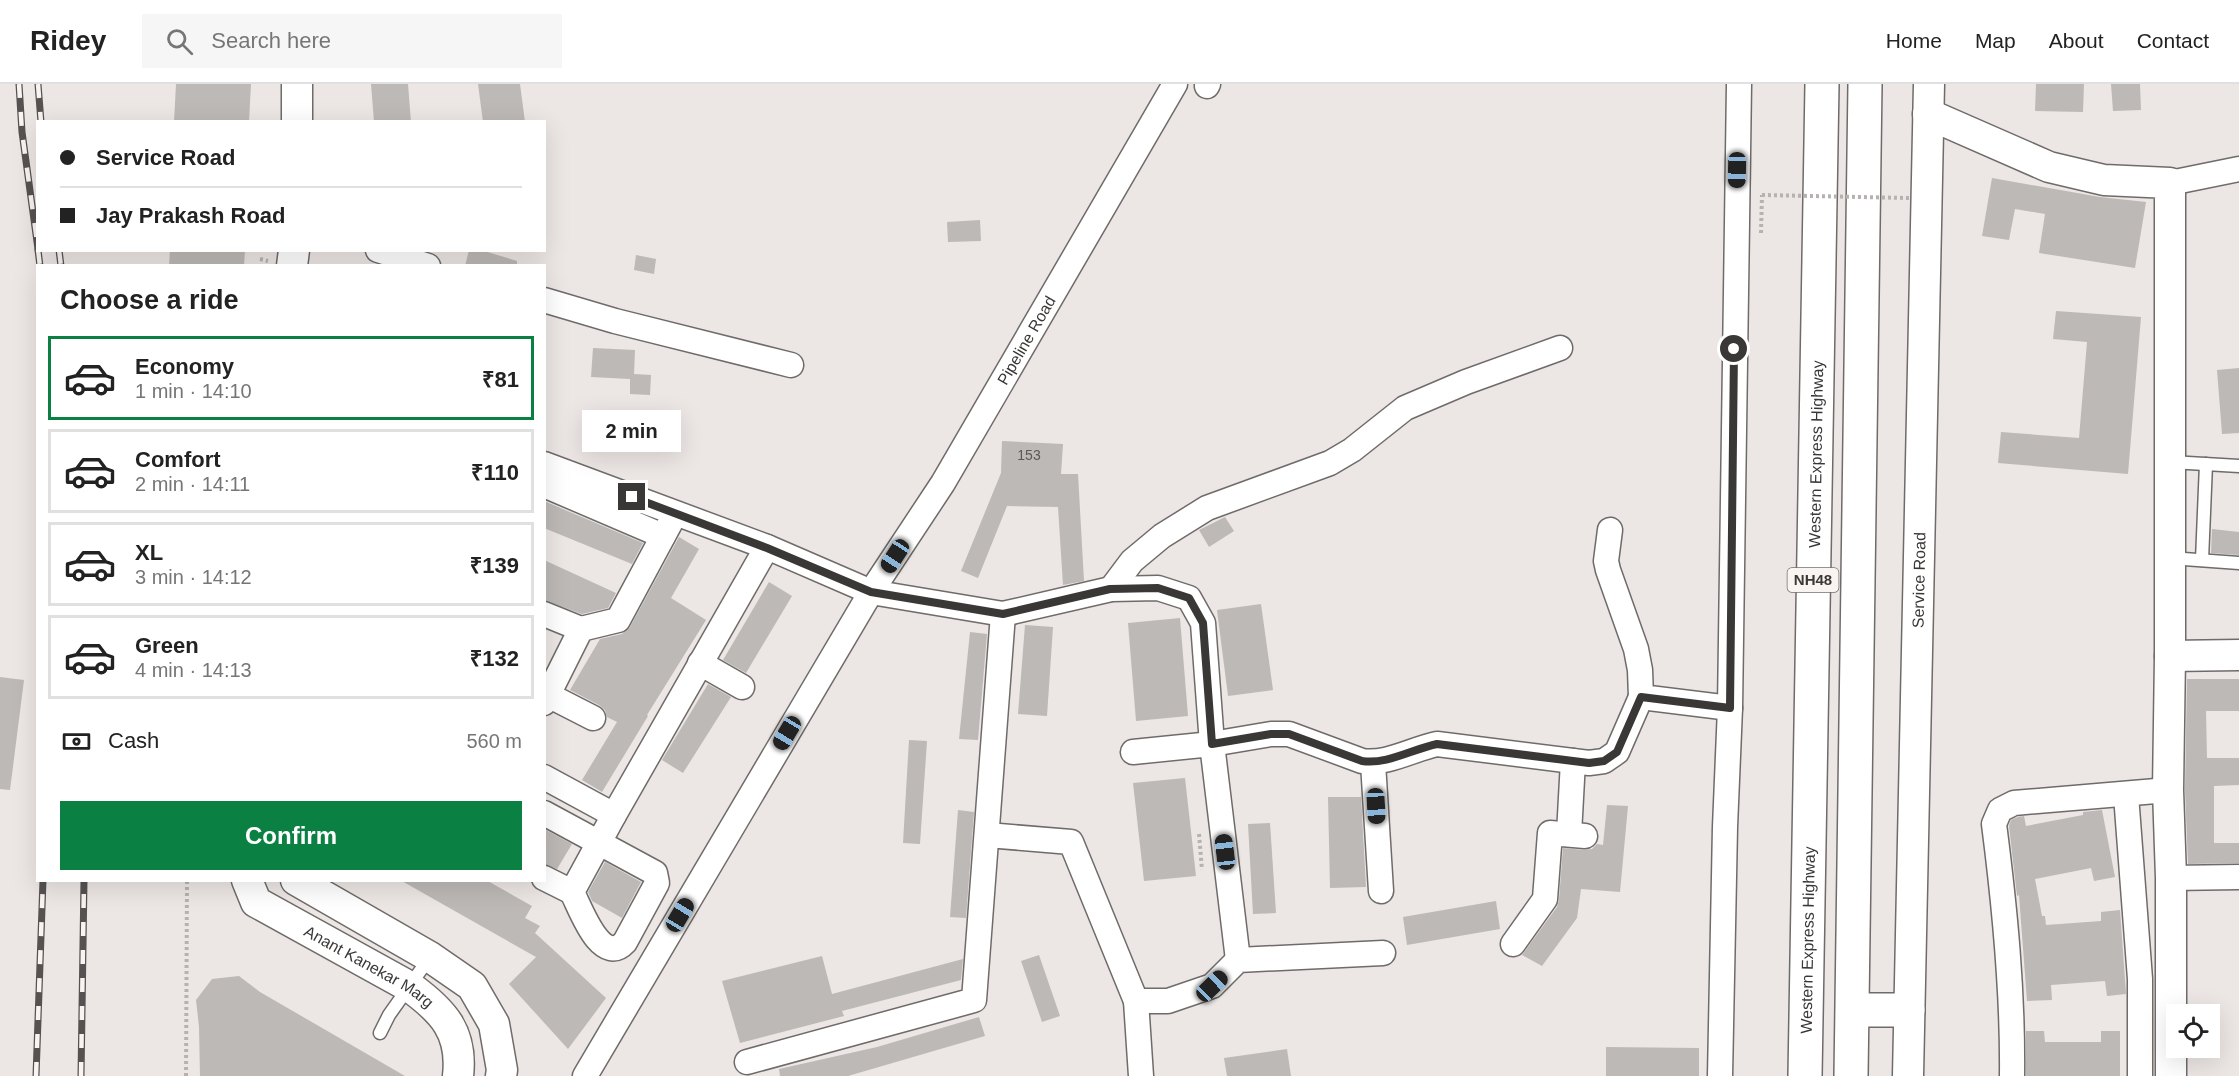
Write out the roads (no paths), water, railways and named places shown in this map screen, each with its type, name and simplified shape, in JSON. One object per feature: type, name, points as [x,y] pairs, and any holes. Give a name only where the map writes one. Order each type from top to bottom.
[{"type":"highway","name":"Western Express Highway","points":[[1805,1076],[1822,84]]},
{"type":"highway","name":"NH48","points":[[1851,1076],[1865,84]]},
{"type":"highway","points":[[1853,1010],[1908,1010]]},
{"type":"street","points":[[297,84],[297,120]]},
{"type":"street","name":"Pipeline Road","points":[[585,1076],[871,592],[943,483],[1175,84]]},
{"type":"street","points":[[1720,1076],[1730,708],[1739,84]]},
{"type":"street","name":"Service Road","points":[[1908,1076],[1929,84]]},
{"type":"street","points":[[1928,114],[2049,167],[2104,180],[2170,183],[2239,169]]},
{"type":"street","points":[[2170,183],[2168,790],[2171,878],[2171,1076]]},
{"type":"street","points":[[384,252],[422,264]]},
{"type":"street","points":[[546,301],[615,321],[791,365]]},
{"type":"street","points":[[1110,589],[1132,561],[1162,536],[1206,508],[1330,463],[1352,450],[1405,408],[1466,382],[1560,348]]},
{"type":"street","points":[[546,465],[767,548],[871,592],[1003,614],[1110,589],[1158,588],[1189,598],[1203,623],[1212,744],[1238,960]]},
{"type":"street","points":[[546,486],[663,536]]},
{"type":"street","points":[[546,615],[581,629],[618,620],[675,514]]},
{"type":"street","points":[[1133,752],[1212,744],[1271,734],[1289,734],[1373,763],[1437,744],[1589,763],[1604,761],[1617,752],[1641,697],[1640,670],[1636,649],[1606,561],[1610,530]]},
{"type":"street","points":[[572,892],[767,548]]},
{"type":"street","points":[[747,1062],[974,1000],[1003,614]]},
{"type":"street","points":[[581,629],[546,699],[593,718]]},
{"type":"street","points":[[2170,656],[2239,656]]},
{"type":"street","points":[[700,663],[742,687]]},
{"type":"street","points":[[1641,697],[1730,708]]},
{"type":"street","points":[[1513,944],[1545,899],[1550,833],[1577,835],[1573,761]]},
{"type":"street","points":[[1373,763],[1381,891]]},
{"type":"street","points":[[546,778],[614,815]]},
{"type":"street","points":[[2012,1076],[2012,1021],[2007,930],[1994,824],[2000,810],[2014,803],[2168,790]]},
{"type":"street","points":[[2126,795],[2140,979],[2140,1076]]},
{"type":"street","points":[[546,814],[655,873],[657,883],[621,946],[613,948],[596,940],[572,892],[546,879]]},
{"type":"street","points":[[987,835],[1071,842],[1136,1000],[1141,1076]]},
{"type":"street","points":[[2171,878],[2239,877]]},
{"type":"street","name":"Anant Kanekar Marg","points":[[248,882],[256,902],[410,987],[431,1002],[454,1031],[460,1064],[458,1076]]},
{"type":"street","points":[[299,882],[430,957],[472,986],[494,1024],[501,1076]]},
{"type":"street","points":[[1136,1000],[1168,1000],[1212,986],[1238,960],[1383,953]]},
{"type":"lane","points":[[2170,462],[2239,466]]},
{"type":"lane","points":[[2202,560],[2206,464]]},
{"type":"lane","points":[[2170,558],[2239,563]]},
{"type":"lane","points":[[380,1033],[389,1015],[430,957]]},
{"type":"railway","points":[[19,84],[22,132],[36,234]]},
{"type":"railway","points":[[38,84],[41,120]]},
{"type":"railway","points":[[38,252],[40,264]]},
{"type":"railway","points":[[59,252],[61,264]]},
{"type":"railway","points":[[36,1076],[43,882]]},
{"type":"railway","points":[[81,1076],[84,882]]}]
